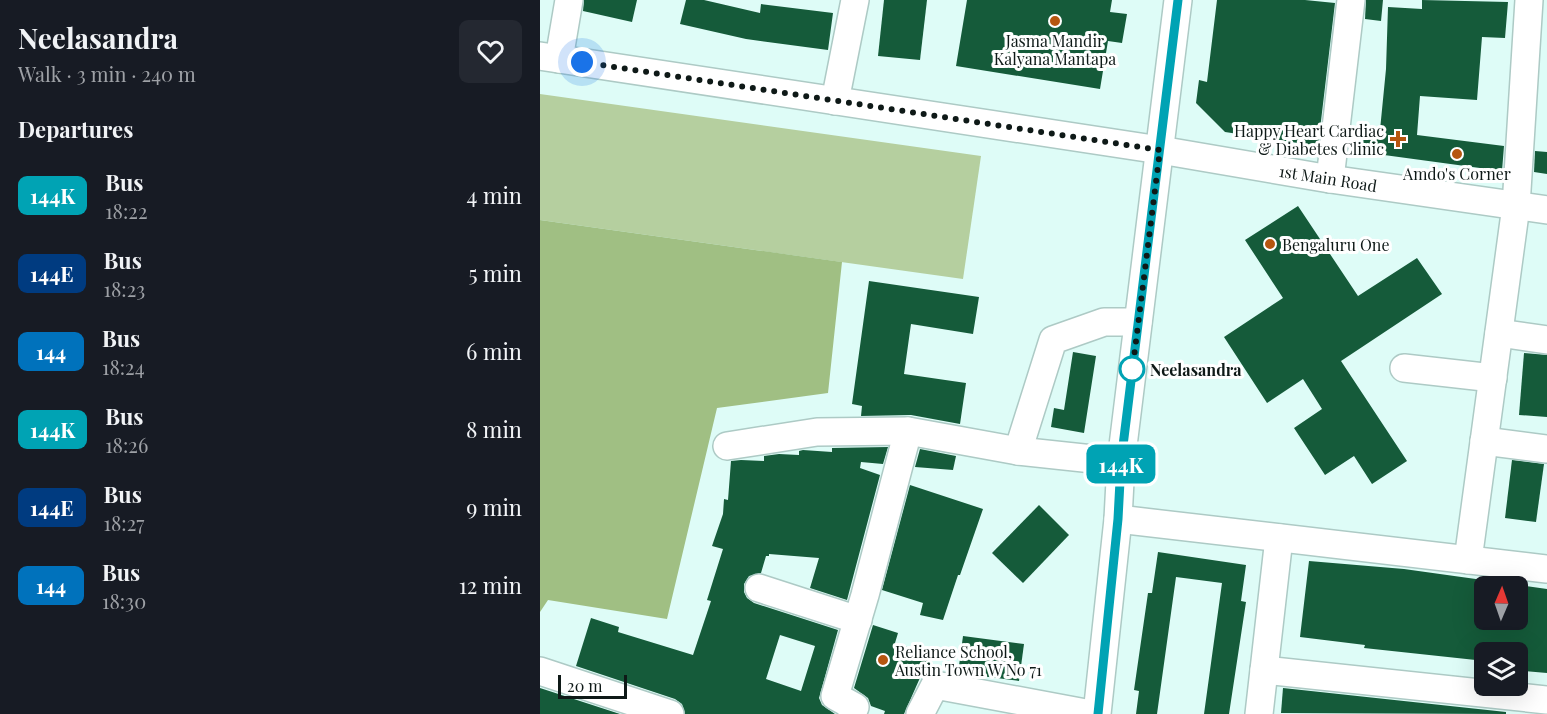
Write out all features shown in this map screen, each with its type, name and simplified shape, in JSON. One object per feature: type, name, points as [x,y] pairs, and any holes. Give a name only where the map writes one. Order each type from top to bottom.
[{"type":"street","points":[[549,57],[569,0]]},
{"type":"street","points":[[835,101],[855,0]]},
{"type":"street","points":[[1098,714],[1118,519],[1121,462],[1178,0]]},
{"type":"street","points":[[1330,179],[1351,0]]},
{"type":"street","points":[[1468,560],[1536,64],[1529,0]]},
{"type":"street","name":"1st Main Road","points":[[549,57],[1160,150],[1330,179],[1547,210]]},
{"type":"street","points":[[1018,451],[1053,340],[1104,322],[1138,322]]},
{"type":"street","points":[[1499,333],[1547,340]]},
{"type":"street","points":[[1404,368],[1493,378]]},
{"type":"street","points":[[727,446],[817,432],[908,432],[1018,451],[1121,462]]},
{"type":"street","points":[[852,714],[855,707],[835,696],[858,620],[908,432]]},
{"type":"street","points":[[1484,441],[1547,449]]},
{"type":"street","points":[[1118,519],[1547,569]]},
{"type":"street","points":[[1259,714],[1279,538]]},
{"type":"street","points":[[759,588],[858,620]]},
{"type":"street","points":[[1264,670],[1547,700]]},
{"type":"street","points":[[540,671],[670,714]]},
{"type":"street","points":[[920,714],[935,685],[1091,714]]},
{"type":"green space","points":[[540,94],[981,156],[963,279],[540,220]]},
{"type":"green space","points":[[540,220],[842,262],[828,393],[717,408],[667,619],[548,600],[540,612]]},
{"type":"building","points":[[584,0],[637,0],[632,22],[583,11]]},
{"type":"building","points":[[686,0],[704,0],[760,13],[761,4],[833,13],[828,50],[746,39],[680,24]]},
{"type":"building","points":[[884,0],[927,0],[920,60],[878,56]]},
{"type":"building","points":[[967,0],[1112,0],[1110,12],[1127,14],[1122,43],[1108,41],[1100,89],[956,66]]},
{"type":"building","points":[[1217,0],[1305,0],[1335,3],[1318,146],[1225,132],[1196,103],[1199,80],[1207,82]]},
{"type":"building","points":[[1366,0],[1383,0],[1381,21],[1365,19]]},
{"type":"building","points":[[1422,0],[1508,2],[1505,38],[1482,37],[1477,100],[1420,96],[1417,135],[1504,146],[1502,171],[1362,152],[1365,128],[1380,130],[1386,69],[1388,7],[1422,9]]},
{"type":"building","points":[[1535,151],[1547,152],[1547,174],[1534,172]]},
{"type":"building","points":[[1298,206],[1358,296],[1417,258],[1442,294],[1341,361],[1407,461],[1372,484],[1354,456],[1325,475],[1294,428],[1322,409],[1303,379],[1267,403],[1224,337],[1283,298],[1245,240]]},
{"type":"building","points":[[869,281],[979,297],[973,334],[911,324],[904,374],[966,383],[960,424],[911,415],[861,416],[862,406],[852,404]]},
{"type":"building","points":[[1073,352],[1096,356],[1084,433],[1051,427],[1054,408],[1064,410]]},
{"type":"building","points":[[1524,353],[1547,355],[1547,417],[1519,415]]},
{"type":"building","points":[[888,447],[883,464],[861,462],[860,468],[880,475],[847,600],[810,588],[819,558],[769,554],[766,556],[761,573],[749,576],[744,584],[744,592],[747,598],[754,603],[838,630],[819,698],[822,705],[835,714],[685,714],[682,704],[675,699],[576,666],[591,618],[619,627],[618,632],[693,655],[711,601],[707,600],[723,549],[712,546],[723,514],[724,499],[728,500],[731,461],[764,461],[764,456],[799,455],[799,451],[803,450],[832,452],[832,448]],"holes":[[[780,635],[815,646],[801,691],[766,679]]]},
{"type":"building","points":[[920,449],[956,456],[953,470],[915,467]]},
{"type":"building","points":[[1512,460],[1544,464],[1536,522],[1505,518]]},
{"type":"building","points":[[910,485],[983,509],[943,620],[920,615],[923,603],[882,590]]},
{"type":"building","points":[[1039,505],[1069,535],[1023,583],[992,553]]},
{"type":"building","points":[[1158,552],[1246,565],[1241,601],[1246,602],[1229,714],[1204,714],[1222,583],[1176,577],[1157,714],[1136,714],[1139,691],[1134,690],[1148,593],[1152,593]]},
{"type":"building","points":[[1309,561],[1404,569],[1474,579],[1474,630],[1528,630],[1528,586],[1547,589],[1547,673],[1528,671],[1528,642],[1474,642],[1474,660],[1364,648],[1365,645],[1300,637]]},
{"type":"building","points":[[873,625],[898,633],[895,643],[932,655],[927,671],[923,671],[904,714],[884,714],[885,711],[871,706],[868,698],[854,688]]},
{"type":"building","points":[[963,636],[1024,644],[1019,681],[958,673]]},
{"type":"building","points":[[540,688],[620,714],[540,714]]},
{"type":"building","points":[[1283,688],[1506,712],[1506,714],[1281,713]]},
{"type":"bus line","name":"144K","points":[[1098,714],[1118,519],[1121,462],[1178,0]]},
{"type":"place","name":"Jasma Mandir Kalyana Mantapa","points":[[1055,21]]},
{"type":"place","name":"Happy Heart Cardiac & Diabetes Clinic","points":[[1398,139]]},
{"type":"place","name":"Amdo's Corner","points":[[1457,154]]},
{"type":"place","name":"Bengaluru One","points":[[1270,244]]},
{"type":"place","name":"Neelasandra","points":[[1132,369]]},
{"type":"place","name":"Reliance School, Austin Town W No 71","points":[[883,660]]},
{"type":"route","points":[[582,62],[1160,150],[1132,373],[1132,369]]}]
